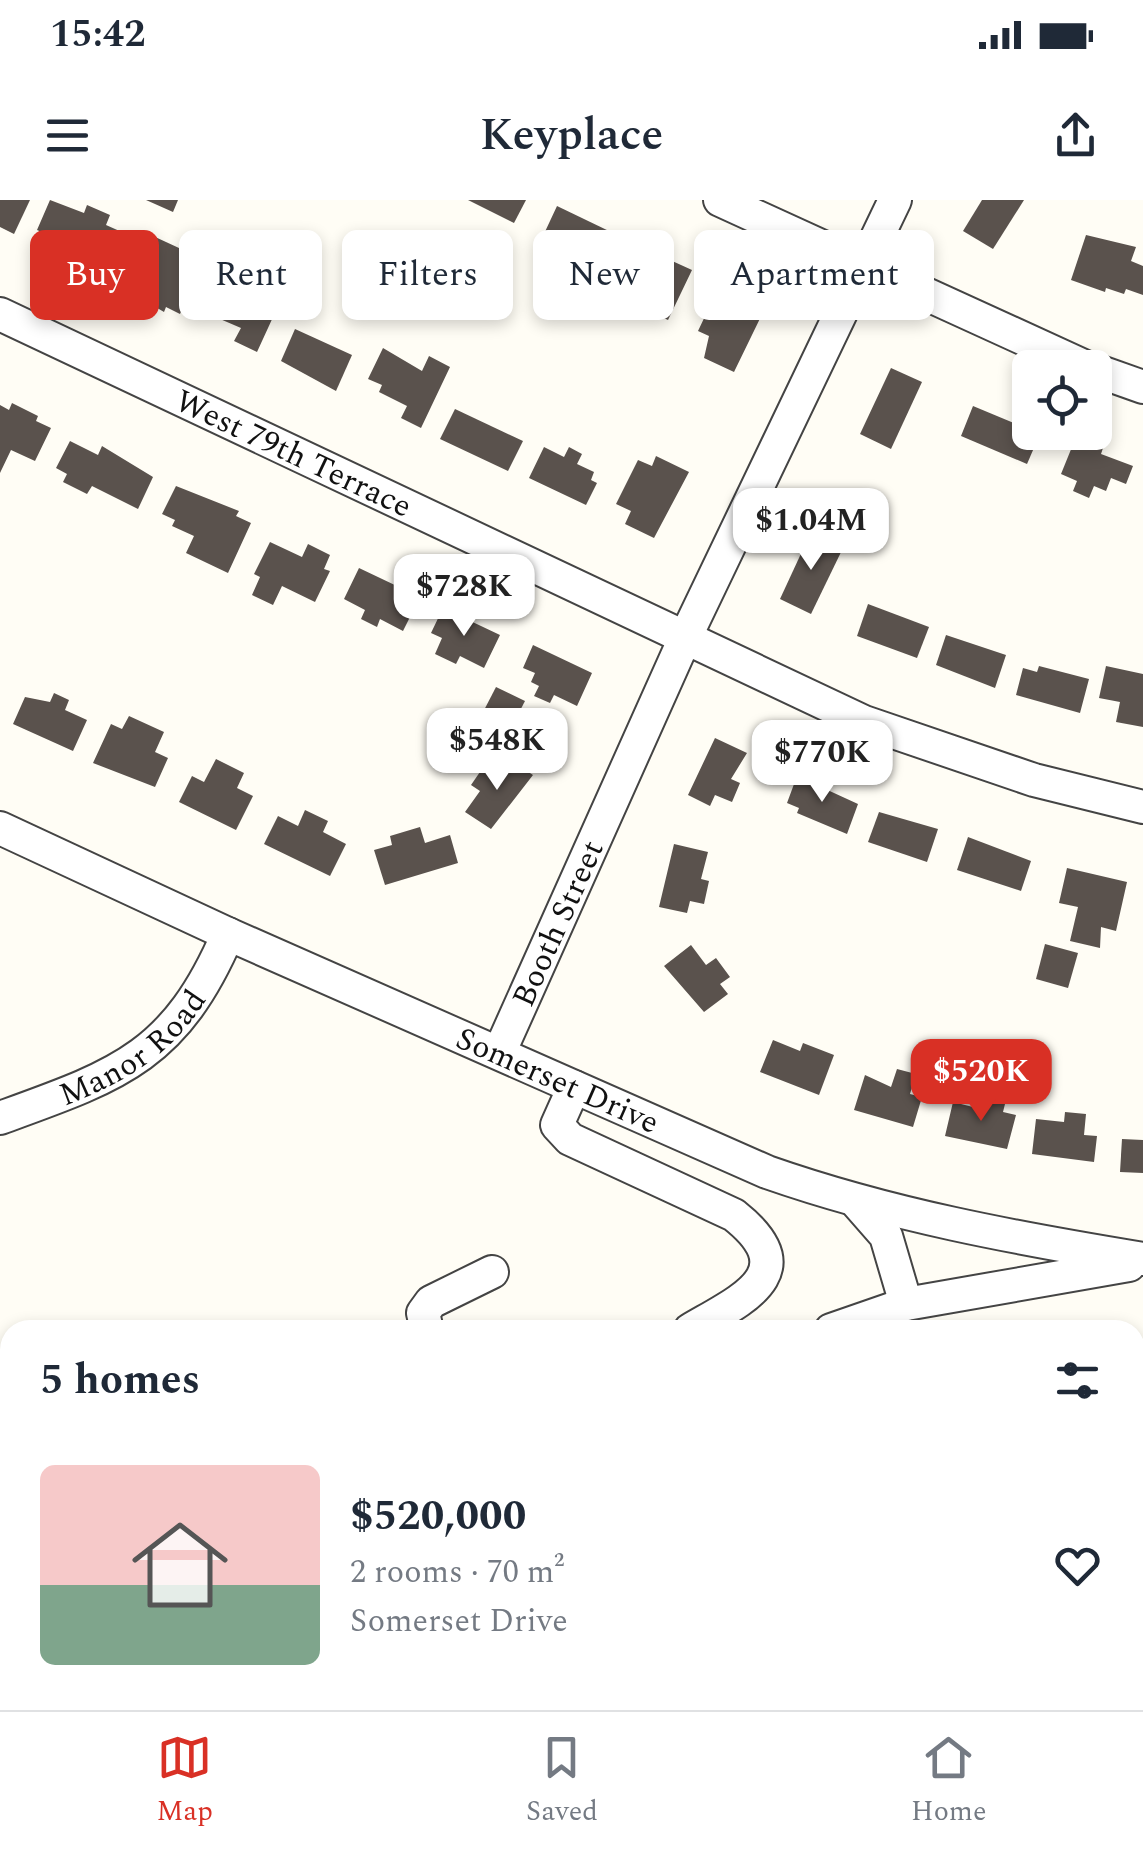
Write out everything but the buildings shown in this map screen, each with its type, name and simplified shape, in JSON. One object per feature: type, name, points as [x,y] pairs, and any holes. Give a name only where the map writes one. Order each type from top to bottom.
[{"type":"street","points":[[720,200],[783,230]]},
{"type":"street","name":"Booth Street","points":[[880,230],[895,200]]},
{"type":"street","points":[[934,300],[1049,350]]},
{"type":"street","name":"West 79th Terrace","points":[[0,314],[864,722],[939,750],[1143,808]]},
{"type":"street","name":"Booth Street","points":[[500,1051],[685,638],[837,320]]},
{"type":"street","points":[[1112,376],[1143,387]]},
{"type":"street","name":"Somerset Drive","points":[[0,828],[228,934],[767,1172],[858,1204],[985,1233],[1143,1261]]},
{"type":"street","name":"Manor Road","points":[[0,1118],[118,1071],[169,1032],[193,1006],[228,934]]},
{"type":"street","points":[[574,1087],[556,1125],[570,1139],[734,1215],[754,1232],[766,1254],[766,1274],[756,1291],[707,1320]]},
{"type":"street","points":[[858,1204],[886,1236],[906,1304]]},
{"type":"street","points":[[860,1320],[906,1304],[1143,1261]]},
{"type":"street","points":[[425,1320],[423,1313],[431,1302],[492,1272]]}]
